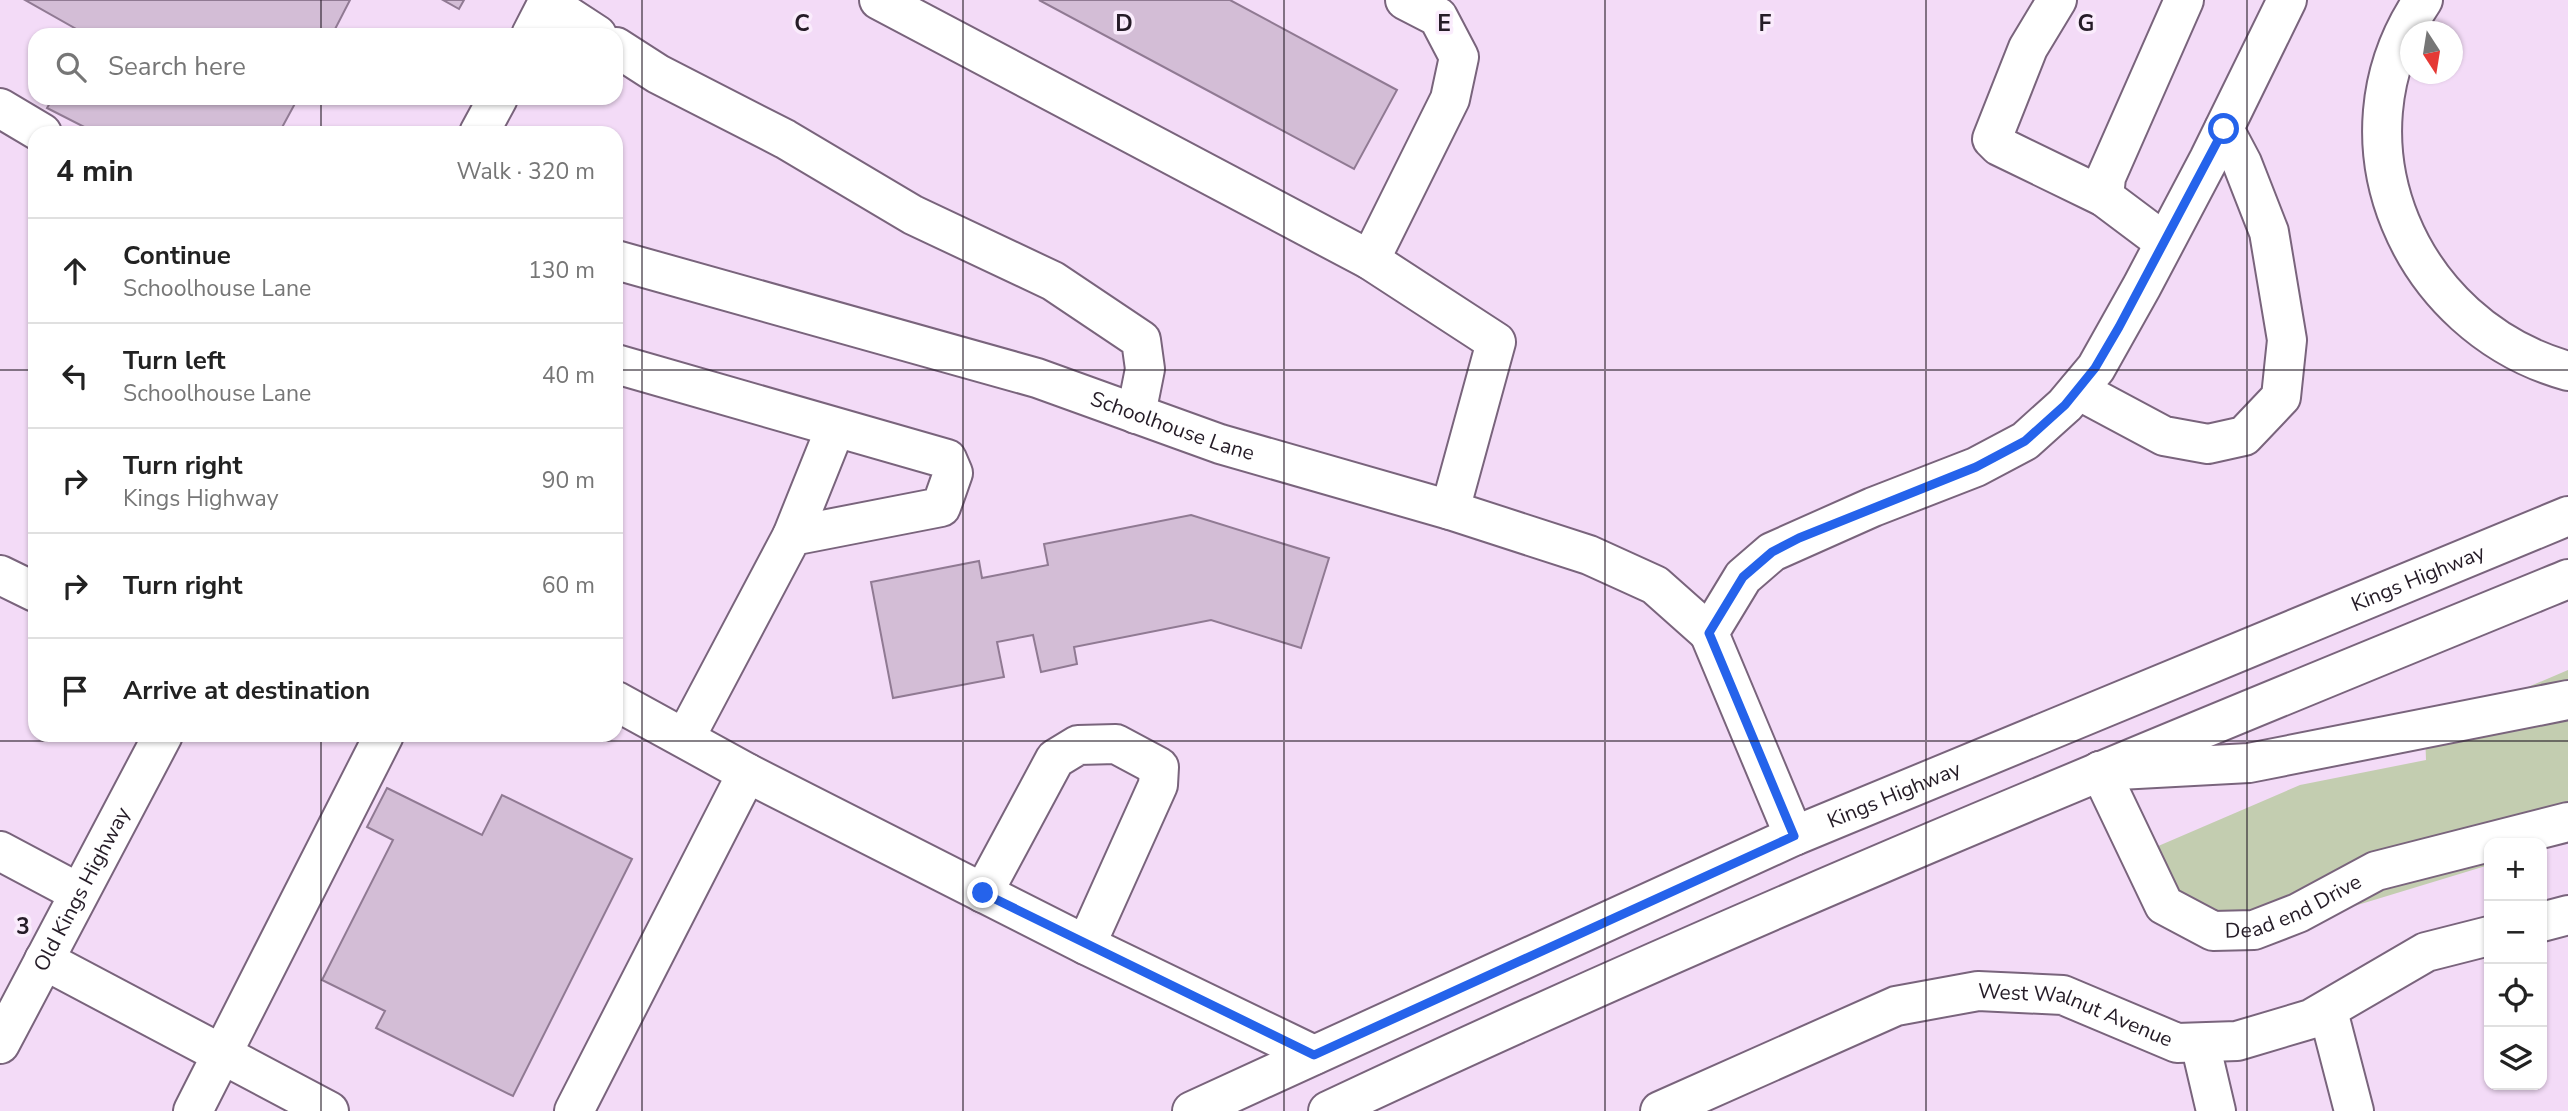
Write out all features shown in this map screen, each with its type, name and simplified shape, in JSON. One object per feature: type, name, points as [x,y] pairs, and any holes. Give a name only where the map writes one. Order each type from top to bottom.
[{"type":"main road","points":[[879,0],[1370,260],[1496,342],[1450,510]]},
{"type":"main road","points":[[1370,260],[1450,99],[1459,57],[1438,17],[1405,0]]},
{"type":"main road","points":[[2057,0],[2028,48],[1992,139],[1999,146],[2104,197],[2164,242]]},
{"type":"main road","points":[[2104,197],[2106,177],[2184,0]]},
{"type":"main road","points":[[1709,633],[1743,577],[1772,552],[1873,507],[1976,467],[2025,441],[2078,390],[2108,348],[2224,129],[2287,0]]},
{"type":"main road","points":[[2423,0],[2403,38],[2384,103],[2383,136],[2387,170],[2402,230],[2430,279],[2461,314],[2488,335],[2521,354],[2568,371]]},
{"type":"main road","points":[[543,13],[580,28]]},
{"type":"main road","points":[[623,52],[658,74],[785,139],[913,215],[1053,281],[1141,340],[1145,369],[1136,414]]},
{"type":"main road","points":[[483,126],[494,105]]},
{"type":"main road","points":[[0,108],[30,126]]},
{"type":"main road","points":[[2078,390],[2164,436],[2208,444],[2244,436],[2281,397],[2287,340],[2269,232],[2242,163],[2224,129]]},
{"type":"main road","name":"Schoolhouse Lane","points":[[623,262],[1037,378],[1220,444],[1450,510],[1590,555],[1655,585],[1709,633],[1794,836]]},
{"type":"main road","points":[[623,366],[947,459],[953,473],[941,507],[792,536]]},
{"type":"main road","points":[[685,738],[792,536],[835,429]]},
{"type":"main road","name":"Kings Highway","points":[[1192,1111],[1794,836],[2568,516]]},
{"type":"main road","points":[[0,575],[28,589]]},
{"type":"main road","points":[[1328,1111],[1609,982],[2099,771],[2568,579]]},
{"type":"main road","points":[[2099,771],[2249,763],[2568,700]]},
{"type":"main road","points":[[623,705],[747,773],[983,893],[1314,1055]]},
{"type":"main road","name":"Old Kings Highway","points":[[0,1044],[159,742]]},
{"type":"main road","points":[[192,1111],[380,742]]},
{"type":"main road","points":[[983,893],[1055,759],[1078,745],[1116,744],[1159,767],[1158,785],[1086,945]]},
{"type":"main road","name":"Dead end Drive","points":[[2099,771],[2164,905],[2213,931],[2254,930],[2298,913],[2376,871],[2568,822]]},
{"type":"main road","points":[[574,1111],[747,773]]},
{"type":"main road","points":[[0,851],[79,893]]},
{"type":"main road","points":[[2547,921],[2568,915]]},
{"type":"main road","name":"West Walnut Avenue","points":[[1660,1111],[1896,1006],[1978,991],[2063,995],[2177,1043],[2237,1041],[2311,1019],[2426,953],[2484,937]]},
{"type":"main road","points":[[44,960],[329,1111]]},
{"type":"main road","points":[[2328,1011],[2354,1111]]},
{"type":"main road","points":[[2200,1043],[2216,1111]]},
{"type":"green space","points":[[2568,670],[2568,841],[2547,847],[2547,838],[2484,838],[2484,867],[2249,938],[2160,898],[2142,853],[2300,785],[2426,760],[2425,731]]},
{"type":"building","points":[[25,0],[350,0],[336,28],[75,28]]},
{"type":"building","points":[[443,0],[464,0],[459,9]]},
{"type":"building","points":[[1039,0],[1230,0],[1397,90],[1354,169]]},
{"type":"building","points":[[49,105],[294,105],[283,126],[82,126],[47,108]]},
{"type":"building","points":[[1191,515],[1329,558],[1301,648],[1211,620],[1074,647],[1077,664],[1041,672],[1033,635],[997,642],[1004,677],[893,698],[871,582],[979,561],[982,578],[1048,565],[1044,544]]},
{"type":"building","points":[[387,788],[482,835],[502,795],[632,859],[513,1096],[376,1028],[385,1011],[322,980],[393,840],[367,827]]},
{"type":"route","points":[[983,893],[1314,1055],[1794,836],[1709,633],[1743,577],[1772,552],[1799,538],[1976,467],[2025,441],[2065,405],[2095,368],[2119,327],[2224,129]]}]
